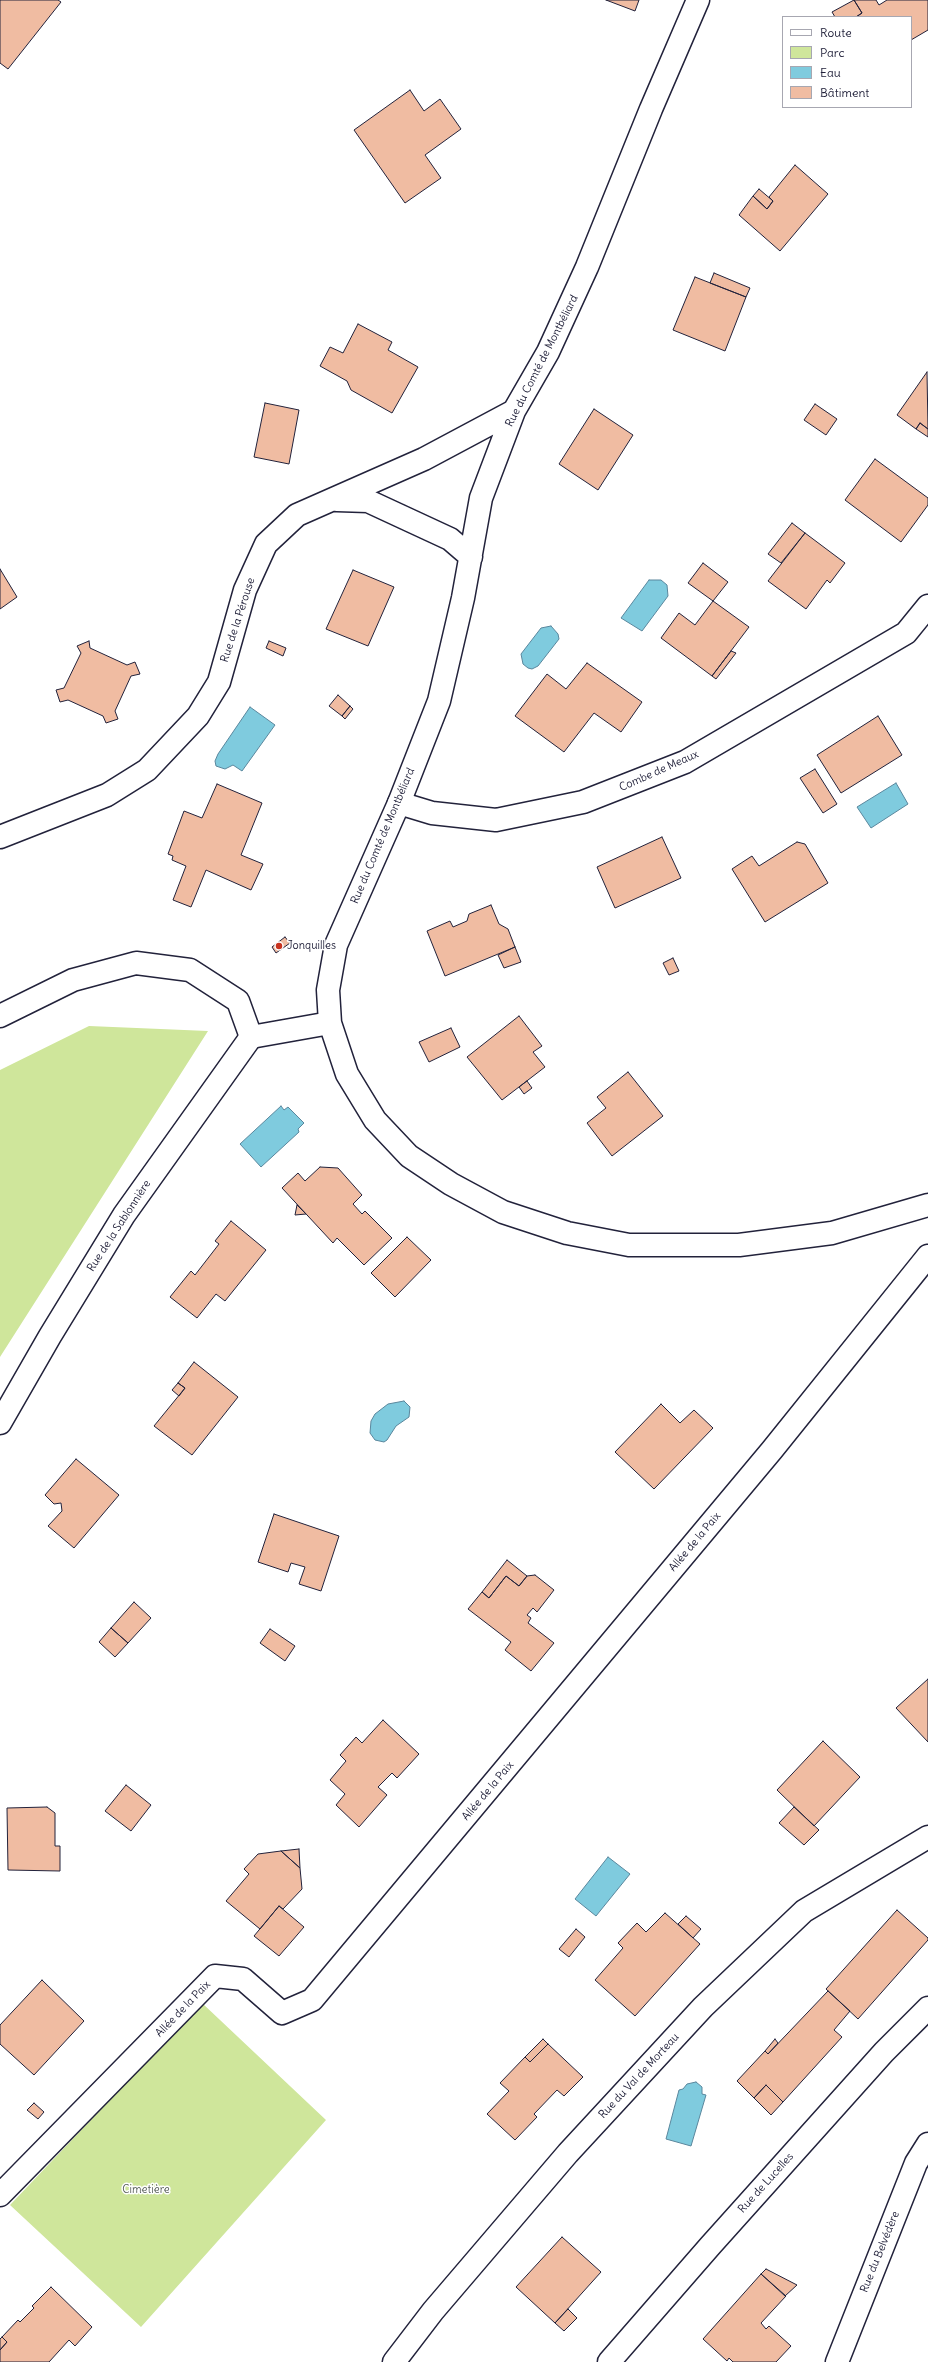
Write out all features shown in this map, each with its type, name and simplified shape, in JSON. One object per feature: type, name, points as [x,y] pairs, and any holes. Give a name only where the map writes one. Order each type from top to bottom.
[{"type":"street","name":"Rue du Comté de Montbéliard","points":[[698,0],[651,109],[588,267],[548,352],[514,411],[481,498],[464,598],[438,700],[399,803],[336,945],[328,990],[330,1023],[351,1080],[374,1120],[409,1156],[451,1184],[503,1212],[566,1234],[629,1245],[739,1245],[832,1233],[928,1206]]},
{"type":"street","name":"Rue de la Pérouse","points":[[0,837],[106,795],[147,770],[198,716],[219,682],[245,590],[266,544],[297,515],[424,459],[514,411]]},
{"type":"street","points":[[333,499],[368,501],[450,539],[471,557]]},
{"type":"street","name":"Combe de Meaux","points":[[399,803],[432,812],[496,820],[583,802],[685,762],[906,633],[928,606]]},
{"type":"street","points":[[0,1016],[73,980],[136,963],[190,970],[238,1001],[251,1037],[330,1023]]},
{"type":"street","name":"Rue de la Sablonnière","points":[[0,1424],[50,1336],[124,1215],[251,1037]]},
{"type":"street","name":"Allée de la Paix","points":[[0,2195],[215,1976],[243,1979],[282,2013],[312,2000],[752,1474],[928,1256]]},
{"type":"street","name":"Rue du Val de Morteau","points":[[394,2362],[433,2311],[568,2153],[703,2007],[804,1911],[928,1837]]},
{"type":"street","name":"Rue de Lucelles","points":[[609,2362],[715,2240],[884,2052],[928,2008]]},
{"type":"street","name":"Rue du Belvédère","points":[[837,2362],[916,2163],[928,2144]]},
{"type":"green space","points":[[89,1026],[208,1031],[0,1357],[0,1070]]},
{"type":"green space","name":"Cimetière","points":[[202,2003],[326,2120],[141,2327],[10,2205]]},
{"type":"water","points":[[649,580],[661,580],[667,585],[668,596],[642,631],[621,618]]},
{"type":"water","points":[[551,626],[558,634],[559,639],[538,666],[532,669],[528,668],[523,664],[521,654],[541,628]]},
{"type":"water","points":[[250,707],[275,725],[242,771],[233,765],[225,769],[216,766],[215,761],[218,754]]},
{"type":"water","points":[[896,783],[908,804],[871,828],[857,807]]},
{"type":"water","points":[[281,1106],[284,1110],[288,1107],[304,1123],[298,1129],[299,1132],[261,1167],[240,1144]]},
{"type":"water","points":[[404,1401],[410,1407],[409,1417],[396,1426],[387,1440],[384,1442],[375,1440],[370,1433],[371,1421],[375,1414],[388,1404]]},
{"type":"water","points":[[608,1857],[630,1874],[596,1916],[575,1899]]},
{"type":"water","points":[[696,2082],[702,2087],[702,2094],[706,2095],[691,2146],[666,2139],[679,2090],[683,2089],[687,2084]]},
{"type":"building","points":[[0,0],[58,0],[61,2],[8,69],[0,63]]},
{"type":"building","points":[[606,0],[639,0],[635,11]]},
{"type":"building","points":[[854,0],[862,13],[858,16],[834,16],[832,12]]},
{"type":"building","points":[[854,0],[876,0],[879,5],[887,0],[928,0],[928,30],[912,39],[912,16],[858,16],[862,13]]},
{"type":"building","points":[[410,90],[424,111],[440,99],[461,129],[425,155],[441,178],[405,203],[354,130]]},
{"type":"building","points":[[795,165],[828,194],[780,251],[739,215],[753,196],[767,209],[773,201],[769,197]]},
{"type":"building","points":[[759,189],[773,201],[767,209],[753,196]]},
{"type":"building","points":[[714,273],[750,288],[746,297],[710,283]]},
{"type":"building","points":[[695,277],[746,297],[725,351],[673,330]]},
{"type":"building","points":[[358,324],[392,342],[388,350],[418,367],[392,413],[351,390],[347,381],[320,366],[330,347],[343,353]]},
{"type":"building","points":[[927,372],[928,429],[920,423],[916,429],[897,415]]},
{"type":"building","points":[[265,403],[299,410],[289,464],[254,457]]},
{"type":"building","points":[[815,404],[837,419],[826,435],[804,420]]},
{"type":"building","points":[[594,409],[633,435],[598,490],[559,464]]},
{"type":"building","points":[[920,423],[928,429],[928,437],[916,429]]},
{"type":"building","points":[[875,459],[928,498],[928,505],[901,542],[845,500]]},
{"type":"building","points":[[792,523],[805,533],[781,563],[768,554]]},
{"type":"building","points":[[805,533],[845,563],[830,583],[827,580],[806,609],[768,581]]},
{"type":"building","points":[[703,563],[728,582],[713,601],[688,583]]},
{"type":"building","points":[[0,569],[17,597],[0,609]]},
{"type":"building","points":[[353,570],[394,587],[368,646],[326,629]]},
{"type":"building","points":[[713,601],[749,627],[712,676],[661,638],[679,613],[695,625]]},
{"type":"building","points":[[89,641],[90,648],[127,665],[135,662],[140,674],[131,676],[115,711],[118,719],[106,723],[103,716],[68,700],[60,702],[56,690],[64,688],[81,653],[77,646]]},
{"type":"building","points":[[269,641],[286,648],[283,656],[266,648]]},
{"type":"building","points":[[731,651],[736,653],[716,679],[712,676]]},
{"type":"building","points":[[587,663],[642,702],[621,732],[594,713],[564,752],[515,716],[547,674],[566,689]]},
{"type":"building","points":[[338,695],[350,706],[342,716],[329,706]]},
{"type":"building","points":[[350,706],[353,709],[345,719],[342,716]]},
{"type":"building","points":[[878,716],[902,755],[841,793],[817,755]]},
{"type":"building","points":[[815,769],[837,804],[823,813],[800,778]]},
{"type":"building","points":[[217,784],[262,803],[241,855],[263,864],[251,890],[206,870],[191,907],[173,900],[186,866],[172,860],[173,856],[168,854],[184,811],[202,818]]},
{"type":"building","points":[[662,837],[681,878],[615,908],[597,867]]},
{"type":"building","points":[[797,842],[805,844],[828,883],[765,922],[732,869],[752,856],[759,866]]},
{"type":"building","points":[[491,905],[499,924],[508,929],[515,947],[445,976],[427,931],[450,921],[453,927],[467,921],[469,914]]},
{"type":"building","points":[[285,937],[290,943],[276,953],[272,947]]},
{"type":"building","points":[[515,947],[521,962],[504,968],[498,955]]},
{"type":"building","points":[[673,958],[679,971],[669,975],[663,963]]},
{"type":"building","points":[[519,1016],[542,1046],[533,1052],[545,1067],[502,1100],[467,1057]]},
{"type":"building","points":[[451,1028],[460,1047],[429,1062],[419,1042]]},
{"type":"building","points":[[628,1072],[663,1116],[612,1156],[587,1123],[606,1108],[597,1097]]},
{"type":"building","points":[[527,1081],[532,1088],[524,1094],[519,1087]]},
{"type":"building","points":[[320,1167],[338,1168],[362,1195],[353,1204],[362,1214],[365,1211],[392,1238],[364,1265],[337,1238],[333,1243],[282,1188],[298,1173],[305,1181]]},
{"type":"building","points":[[297,1205],[306,1214],[295,1215]]},
{"type":"building","points":[[231,1221],[266,1250],[225,1301],[216,1294],[197,1318],[170,1297],[191,1271],[195,1275],[219,1244],[215,1241]]},
{"type":"building","points":[[407,1237],[431,1260],[395,1297],[371,1273]]},
{"type":"building","points":[[194,1362],[238,1397],[192,1455],[154,1426],[185,1388],[178,1383]]},
{"type":"building","points":[[178,1383],[185,1388],[179,1396],[172,1390]]},
{"type":"building","points":[[661,1404],[680,1423],[694,1410],[713,1428],[654,1489],[615,1452]]},
{"type":"building","points":[[76,1459],[119,1495],[74,1548],[48,1526],[62,1511],[61,1503],[54,1504],[45,1495]]},
{"type":"building","points":[[274,1514],[339,1536],[321,1591],[299,1584],[305,1567],[291,1563],[288,1572],[258,1562]]},
{"type":"building","points":[[507,1560],[527,1576],[519,1586],[506,1576],[489,1598],[482,1592]]},
{"type":"building","points":[[535,1575],[554,1590],[537,1612],[533,1608],[527,1615],[531,1618],[528,1623],[554,1643],[531,1671],[505,1650],[511,1642],[468,1609],[482,1592],[489,1598],[506,1576],[519,1586],[527,1576]]},
{"type":"building","points":[[134,1602],[151,1618],[128,1643],[111,1628]]},
{"type":"building","points":[[111,1628],[128,1643],[115,1657],[99,1642]]},
{"type":"building","points":[[270,1629],[295,1646],[285,1661],[260,1643]]},
{"type":"building","points":[[928,1679],[928,1742],[896,1708]]},
{"type":"building","points":[[383,1720],[419,1754],[397,1778],[392,1773],[378,1787],[387,1795],[359,1827],[336,1805],[345,1794],[330,1780],[346,1761],[340,1755],[356,1737],[362,1743]]},
{"type":"building","points":[[823,1741],[860,1777],[814,1826],[777,1790]]},
{"type":"building","points":[[126,1785],[151,1805],[131,1831],[105,1811]]},
{"type":"building","points":[[47,1807],[55,1813],[55,1846],[60,1846],[60,1871],[8,1870],[7,1808]]},
{"type":"building","points":[[794,1807],[819,1830],[804,1845],[779,1823]]},
{"type":"building","points":[[299,1849],[300,1868],[281,1851]]},
{"type":"building","points":[[281,1851],[300,1868],[302,1889],[283,1909],[279,1906],[260,1929],[226,1901],[249,1874],[244,1869],[258,1854]]},
{"type":"building","points":[[279,1906],[304,1927],[279,1956],[254,1936]]},
{"type":"building","points":[[897,1910],[928,1938],[928,1940],[858,2019],[826,1989]]},
{"type":"building","points":[[665,1913],[700,1944],[635,2016],[595,1980],[623,1948],[618,1943],[637,1923],[646,1932]]},
{"type":"building","points":[[686,1916],[701,1929],[693,1938],[678,1924]]},
{"type":"building","points":[[576,1929],[585,1937],[569,1957],[559,1949]]},
{"type":"building","points":[[42,1980],[84,2021],[34,2075],[0,2044],[0,2025]]},
{"type":"building","points":[[828,1991],[850,2011],[834,2030],[842,2037],[783,2102],[766,2085],[754,2098],[737,2081],[765,2051],[768,2054]]},
{"type":"building","points":[[543,2039],[548,2044],[530,2062],[525,2057]]},
{"type":"building","points":[[775,2039],[778,2043],[768,2054],[765,2051]]},
{"type":"building","points":[[548,2044],[583,2077],[564,2096],[557,2090],[534,2114],[537,2117],[515,2140],[487,2114],[509,2091],[500,2083],[525,2057],[530,2062]]},
{"type":"building","points":[[766,2085],[783,2102],[771,2115],[754,2098]]},
{"type":"building","points":[[34,2103],[44,2112],[38,2119],[27,2110]]},
{"type":"building","points":[[562,2237],[601,2272],[555,2323],[516,2287]]},
{"type":"building","points":[[766,2269],[797,2285],[785,2296],[761,2274]]},
{"type":"building","points":[[761,2274],[786,2296],[761,2323],[766,2329],[769,2326],[791,2346],[776,2362],[733,2362],[729,2358],[727,2361],[703,2339]]},
{"type":"building","points":[[51,2287],[92,2327],[75,2346],[69,2340],[49,2362],[0,2362],[0,2350],[7,2342],[2,2337],[18,2320],[20,2322],[34,2308],[32,2306]]},
{"type":"building","points":[[568,2309],[577,2318],[564,2331],[555,2323]]},
{"type":"building","points":[[2,2337],[7,2342],[0,2350],[0,2339]]},
{"type":"place","name":"Jonquilles","points":[[279,946]]}]
